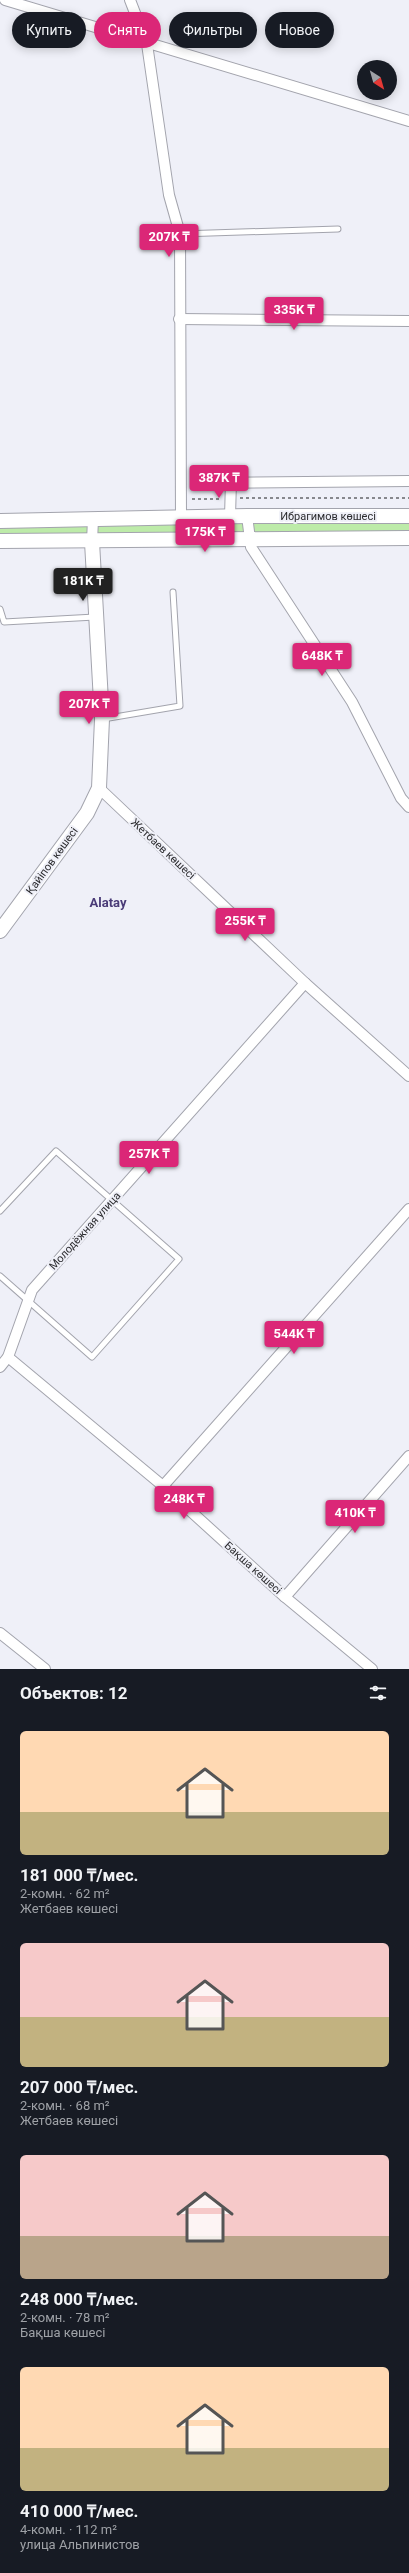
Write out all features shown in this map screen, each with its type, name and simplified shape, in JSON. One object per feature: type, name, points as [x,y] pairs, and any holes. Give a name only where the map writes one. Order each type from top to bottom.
[{"type":"street","points":[[5,0],[94,28]]},
{"type":"street","points":[[130,0],[135,12]]},
{"type":"street","points":[[148,48],[169,195],[180,234],[180,517]]},
{"type":"street","points":[[161,48],[409,120]]},
{"type":"street","points":[[179,319],[409,321]]},
{"type":"street","points":[[202,483],[231,481],[409,481]]},
{"type":"street","points":[[230,517],[231,481]]},
{"type":"street","points":[[247,516],[248,540],[251,547],[352,702],[400,798],[409,807]]},
{"type":"street","name":"Ибрагимов көшесі","points":[[0,521],[247,516],[409,516]]},
{"type":"street","points":[[94,519],[92,542],[102,719],[99,788]]},
{"type":"street","name":"Ибрагимов көшесі","points":[[0,541],[92,542],[409,538]]},
{"type":"street","name":"Қайіпов көшесі","points":[[0,930],[87,813],[99,788]]},
{"type":"street","name":"Жетбаев көшесі","points":[[99,788],[305,983],[409,1076]]},
{"type":"street","name":"Молодёжная улица","points":[[0,1367],[8,1357],[32,1290],[305,983]]},
{"type":"street","points":[[163,1486],[409,1209]]},
{"type":"street","name":"Бақша көшесі","points":[[8,1357],[163,1486],[285,1597],[372,1669]]},
{"type":"street","points":[[285,1597],[409,1456]]},
{"type":"street","points":[[0,1633],[45,1669]]},
{"type":"lane","points":[[180,234],[338,230]]},
{"type":"lane","points":[[102,719],[180,706],[173,592]]},
{"type":"lane","points":[[0,609],[4,622],[97,617]]},
{"type":"lane","points":[[0,1211],[56,1151],[178,1260],[92,1357],[27,1302],[0,1276]]},
{"type":"path","points":[[180,500],[230,498],[409,498]]},
{"type":"green space","points":[[249,518],[409,518],[409,535],[249,536]]},
{"type":"green space","points":[[244,519],[245,536],[94,538],[95,520]]},
{"type":"green space","points":[[91,521],[90,538],[0,540],[0,523]]},
{"type":"district","name":"Alatay","points":[[108,902]]}]
